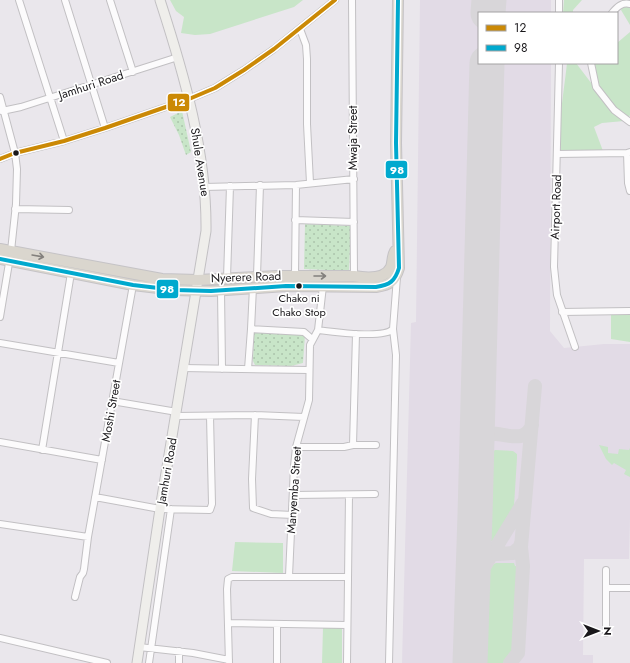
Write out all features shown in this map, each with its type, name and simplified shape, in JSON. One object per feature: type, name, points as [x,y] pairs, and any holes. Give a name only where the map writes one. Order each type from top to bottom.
[{"type":"highway","points":[[397,275],[399,268],[396,144],[398,0]]},
{"type":"highway","name":"Nyerere Road","points":[[7,257],[162,279],[198,280],[257,276],[372,277],[388,272],[391,268],[393,254],[398,244]]},
{"type":"highway","name":"Nyerere Road","points":[[0,249],[7,257],[71,273],[133,285],[175,290],[196,291],[286,286],[382,286],[388,285],[397,275]]},
{"type":"main road","name":"Shule Avenue","points":[[160,0],[178,56],[189,99],[204,187],[206,231],[198,280]]},
{"type":"main road","name":"Jamhuri Road","points":[[137,663],[160,509],[198,280]]},
{"type":"street","points":[[19,0],[64,141]]},
{"type":"street","points":[[65,0],[105,128]]},
{"type":"street","points":[[110,0],[133,72]]},
{"type":"street","points":[[0,159],[15,153],[64,141],[105,128],[189,99],[215,88],[244,70],[300,29],[335,0]]},
{"type":"street","name":"Mwaja Street","points":[[352,0],[354,276]]},
{"type":"street","points":[[559,0],[559,12]]},
{"type":"street","points":[[613,12],[622,4],[630,4]]},
{"type":"street","points":[[300,29],[306,45],[307,124],[310,183]]},
{"type":"street","name":"Jamhuri Road","points":[[2,111],[50,98],[178,56]]},
{"type":"street","name":"Airport Road","points":[[559,64],[554,268],[557,295],[575,347]]},
{"type":"street","points":[[590,64],[596,87],[614,110],[630,122]]},
{"type":"street","points":[[0,97],[2,111],[15,153],[17,169],[15,209],[7,257],[0,317]]},
{"type":"street","points":[[557,154],[628,153],[628,183],[630,190]]},
{"type":"street","points":[[204,187],[296,185],[354,179]]},
{"type":"street","points":[[257,276],[260,185]]},
{"type":"street","points":[[295,276],[296,185]]},
{"type":"street","points":[[227,278],[230,186]]},
{"type":"street","points":[[15,209],[69,210]]},
{"type":"street","points":[[295,220],[354,222]]},
{"type":"street","points":[[42,450],[71,273]]},
{"type":"street","points":[[389,663],[396,355],[393,329],[397,275]]},
{"type":"street","name":"Moshi Street","points":[[75,597],[80,577],[83,574],[84,569],[88,537],[133,285]]},
{"type":"street","points":[[323,286],[318,330],[356,334],[384,334],[393,329]]},
{"type":"street","points":[[248,370],[253,288]]},
{"type":"street","points":[[221,290],[222,369]]},
{"type":"street","points":[[562,312],[630,311]]},
{"type":"street","points":[[251,329],[304,332],[312,338]]},
{"type":"street","name":"Manyemba Street","points":[[289,576],[296,447],[308,400],[310,344],[312,338],[318,330]]},
{"type":"street","points":[[353,445],[356,334]]},
{"type":"street","points":[[0,343],[119,362]]},
{"type":"street","points":[[183,368],[309,370]]},
{"type":"street","points":[[112,401],[176,414],[210,416],[256,415],[304,417]]},
{"type":"street","points":[[256,415],[252,479],[253,508],[271,514],[293,515]]},
{"type":"street","points":[[95,497],[160,509],[210,510],[212,504],[210,416]]},
{"type":"street","points":[[0,442],[102,460]]},
{"type":"street","points":[[296,447],[376,445]]},
{"type":"street","points":[[293,495],[376,494]]},
{"type":"street","points":[[347,663],[349,495]]},
{"type":"street","points":[[149,663],[171,509]]},
{"type":"street","points":[[0,524],[88,537]]},
{"type":"street","points":[[606,570],[606,633]]},
{"type":"street","points":[[139,647],[193,653],[229,662],[227,589],[228,580],[232,577],[347,577]]},
{"type":"street","points":[[606,588],[630,588]]},
{"type":"street","points":[[228,623],[347,625]]},
{"type":"street","points":[[277,624],[277,663]]},
{"type":"street","points":[[0,638],[106,663]]},
{"type":"street","points":[[179,651],[179,663]]},
{"type":"shaded area","points":[[420,0],[551,0],[551,12],[478,12],[478,64],[551,64],[550,331],[564,348],[604,344],[630,344],[629,559],[584,559],[583,655],[593,655],[593,663],[402,663],[411,323],[416,322]]},
{"type":"green space","points":[[170,0],[303,0],[294,7],[210,34],[195,35],[181,33],[184,17],[176,11]]},
{"type":"green space","points":[[564,0],[582,0],[573,12],[563,12]]},
{"type":"green space","points":[[630,6],[630,25],[621,10],[623,7]]},
{"type":"green space","points":[[630,32],[629,117],[612,106],[605,97],[596,76],[594,64],[618,64],[618,42]]},
{"type":"green space","points":[[567,64],[577,64],[601,96],[624,121],[602,123],[594,127],[603,151],[571,151],[561,150],[561,117]]},
{"type":"green space","points":[[182,111],[191,152],[186,155],[179,135],[170,117]]},
{"type":"green space","points":[[305,224],[351,226],[349,271],[304,269]]},
{"type":"green space","points":[[611,315],[630,315],[630,342],[611,339]]},
{"type":"green space","points":[[254,332],[305,335],[303,363],[291,366],[255,365],[253,361]]},
{"type":"green space","points":[[599,445],[608,447],[608,453],[618,454],[619,449],[629,450],[630,448],[630,477],[624,474],[626,470],[614,463],[612,465],[606,459]]},
{"type":"green space","points":[[495,450],[513,451],[517,454],[517,458],[514,506],[493,541],[491,541],[486,539],[489,458],[491,453]]},
{"type":"green space","points":[[235,542],[283,543],[283,573],[232,571]]},
{"type":"green space","points":[[496,563],[514,563],[515,566],[519,566],[513,654],[506,663],[483,663],[485,581],[492,565]]},
{"type":"green space","points":[[323,628],[342,628],[342,663],[322,663]]},
{"type":"taxiway","points":[[510,663],[518,653],[523,566],[521,547],[535,386]]},
{"type":"taxiway","points":[[477,424],[482,430],[490,434]]},
{"type":"taxiway","points":[[477,444],[480,438],[485,434],[522,436],[528,432],[532,425]]},
{"type":"taxiway","points":[[473,589],[478,577],[523,503]]},
{"type":"taxiway","points":[[474,562],[481,555],[513,553],[520,547],[521,543]]},
{"type":"runway","points":[[488,12],[489,0]]},
{"type":"runway","points":[[470,663],[487,64]]},
{"type":"transit line","name":"12","points":[[0,159],[15,153],[64,141],[105,128],[189,99],[215,88],[274,49],[335,0]]},
{"type":"transit line","name":"98","points":[[0,259],[133,285],[175,290],[211,291],[286,286],[376,287],[388,284],[394,279],[399,268],[396,143],[398,0]]},
{"type":"place","name":"Chako ni Chako Stop","points":[[299,286]]}]
